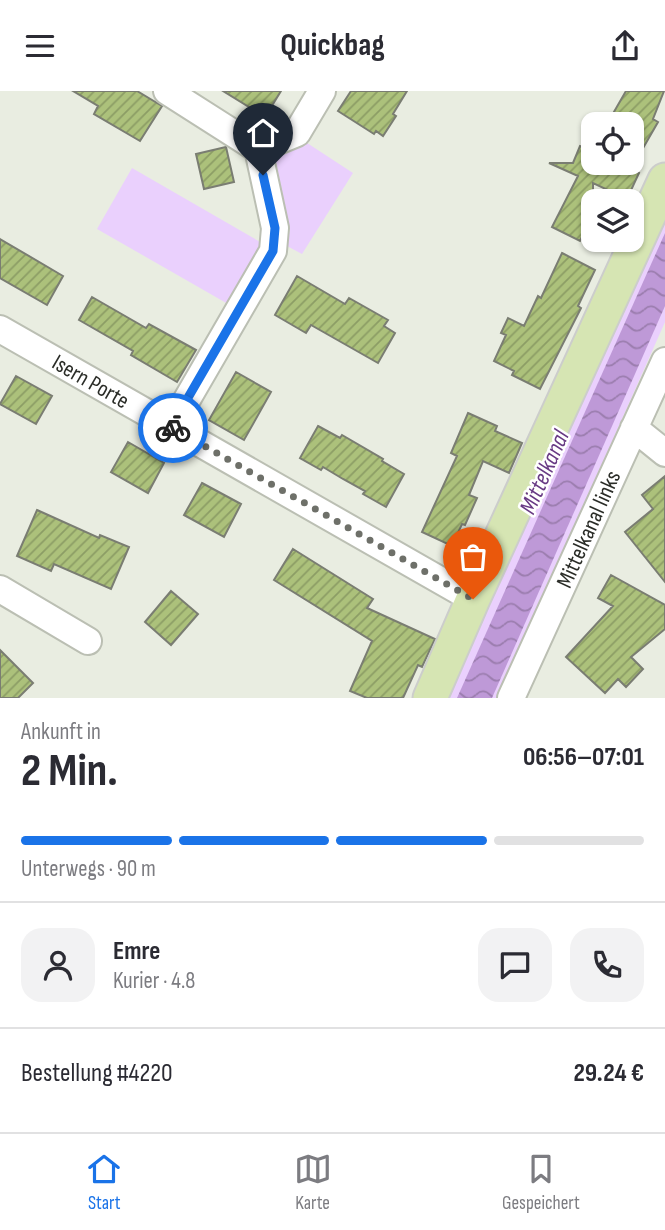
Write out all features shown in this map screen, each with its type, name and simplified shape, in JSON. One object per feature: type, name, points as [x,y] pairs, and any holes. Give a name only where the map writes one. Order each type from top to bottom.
[{"type":"main road","points":[[430,698],[665,180]]},
{"type":"street","points":[[167,91],[258,149],[275,228],[273,251],[171,427]]},
{"type":"street","points":[[258,149],[297,133],[322,91]]},
{"type":"street","name":"Isern Porte","points":[[0,329],[473,599]]},
{"type":"street","name":"Mittelkanal links","points":[[511,698],[665,361]]},
{"type":"street","points":[[634,428],[665,453]]},
{"type":"street","points":[[0,590],[88,641]]},
{"type":"shaded area","points":[[301,139],[353,173],[302,254],[287,246],[290,229],[274,153]]},
{"type":"shaded area","points":[[132,168],[262,243],[228,304],[97,229]]},
{"type":"shaded area","points":[[665,212],[665,322],[501,698],[448,698]]},
{"type":"water","points":[[665,233],[665,306],[492,698],[457,698]]},
{"type":"building","points":[[73,91],[137,91],[162,106],[140,141],[94,114],[98,106]]},
{"type":"building","points":[[223,91],[281,91],[265,117]]},
{"type":"building","points":[[351,91],[407,91],[383,136],[376,131],[374,134],[338,111]]},
{"type":"building","points":[[626,91],[664,91],[653,119],[658,122],[644,146],[644,112],[614,112]]},
{"type":"building","points":[[580,146],[581,175],[638,175],[632,189],[606,189],[593,183],[593,189],[581,189],[580,241],[552,227],[578,176],[549,163],[573,163]]},
{"type":"building","points":[[226,147],[234,182],[204,189],[196,154]]},
{"type":"building","points":[[0,239],[63,276],[47,305],[0,278]]},
{"type":"building","points":[[562,253],[595,270],[578,306],[581,308],[540,389],[512,375],[514,371],[494,361],[506,335],[501,333],[508,318],[524,326],[538,296],[541,298]]},
{"type":"building","points":[[297,276],[345,304],[349,298],[388,320],[384,326],[395,333],[378,363],[311,325],[306,333],[275,315]]},
{"type":"building","points":[[92,297],[146,328],[149,324],[196,350],[177,382],[131,355],[133,351],[79,320]]},
{"type":"building","points":[[236,372],[271,392],[244,440],[209,420]]},
{"type":"building","points":[[16,376],[52,396],[36,424],[0,404]]},
{"type":"building","points":[[468,413],[497,426],[495,431],[522,443],[509,473],[483,461],[469,495],[477,498],[452,546],[422,532],[457,456],[451,453]]},
{"type":"building","points":[[318,426],[340,438],[342,435],[404,474],[386,507],[363,494],[365,491],[323,467],[321,470],[300,458]]},
{"type":"building","points":[[128,442],[164,463],[148,493],[111,472]]},
{"type":"building","points":[[665,476],[665,582],[625,532],[653,509],[642,495]]},
{"type":"building","points":[[202,483],[241,504],[224,537],[184,515]]},
{"type":"building","points":[[37,510],[99,538],[100,535],[129,547],[111,589],[54,564],[51,571],[17,556]]},
{"type":"building","points":[[293,549],[373,599],[367,608],[435,639],[422,667],[418,665],[403,698],[367,698],[350,691],[372,641],[274,580]]},
{"type":"building","points":[[611,575],[665,605],[665,629],[631,657],[643,669],[626,687],[618,679],[605,693],[566,657],[613,606],[598,598]]},
{"type":"building","points":[[171,591],[198,614],[171,645],[145,622]]},
{"type":"building","points":[[0,650],[33,683],[18,698],[0,698]]},
{"type":"way so far","points":[[173,428],[473,599]]},
{"type":"route","points":[[173,428],[171,427],[273,251],[275,228],[263,175]]},
{"type":"water label","name":"Mittelkanal","points":[[544,472]]}]
